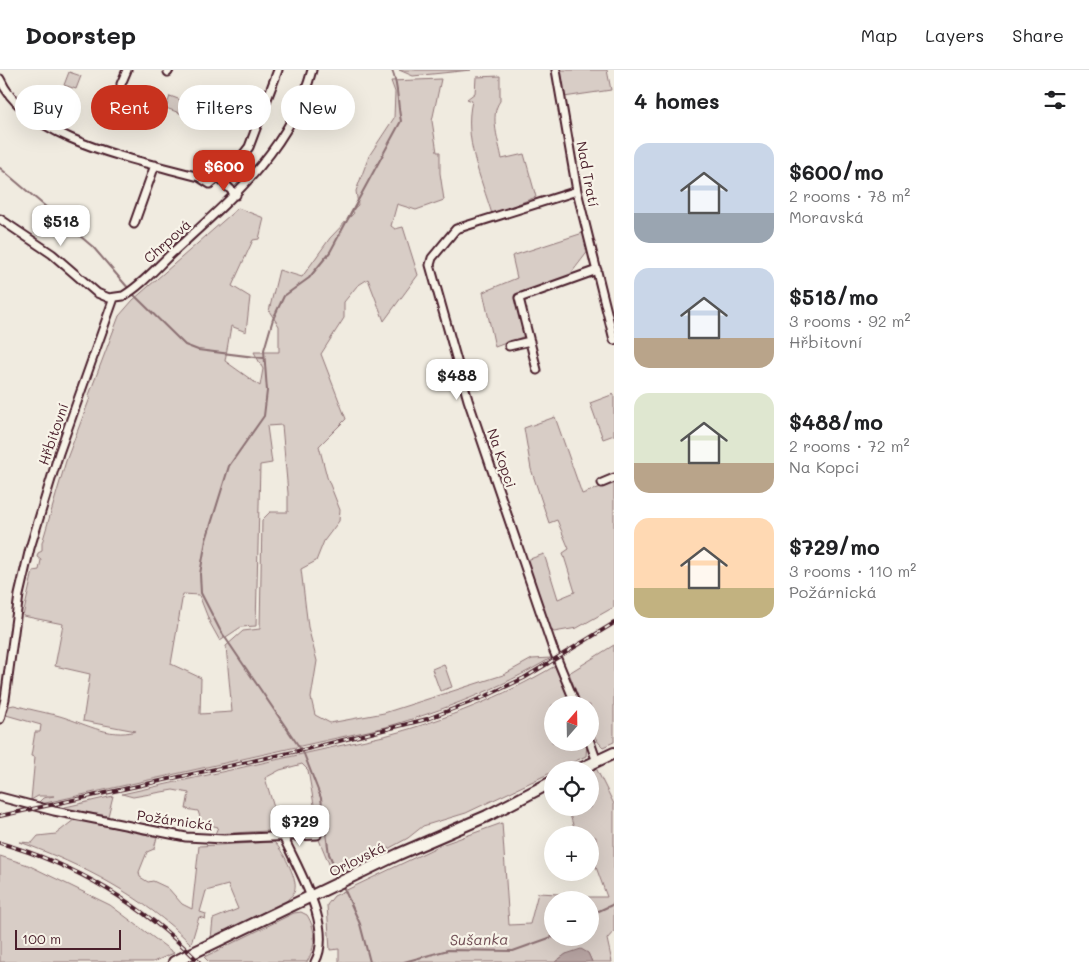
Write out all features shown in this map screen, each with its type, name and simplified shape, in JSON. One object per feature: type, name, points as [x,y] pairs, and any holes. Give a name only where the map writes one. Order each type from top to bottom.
[{"type":"main road","points":[[599,761],[614,753]]},
{"type":"main road","name":"Orlovská","points":[[174,962],[349,878],[487,816],[544,786]]},
{"type":"street","points":[[122,84],[127,70]]},
{"type":"street","points":[[0,79],[23,112],[57,133],[155,165],[199,177],[210,184],[238,160],[249,147],[278,70]]},
{"type":"street","name":"Chrpová","points":[[114,298],[129,293],[236,195],[262,166],[276,146],[298,107],[312,70]]},
{"type":"street","name":"Nad Tratí","points":[[556,70],[577,191],[614,340]]},
{"type":"street","points":[[134,224],[155,165]]},
{"type":"street","points":[[218,177],[236,195]]},
{"type":"street","name":"Na Kopci","points":[[572,696],[553,649],[468,400],[430,266],[432,258],[456,229],[577,191]]},
{"type":"street","points":[[0,219],[46,249],[97,293],[114,298]]},
{"type":"street","points":[[538,370],[519,298],[597,270]]},
{"type":"street","name":"Hřbitovní","points":[[1,717],[28,556],[59,453],[114,298]]},
{"type":"street","points":[[509,346],[530,341]]},
{"type":"street","points":[[602,482],[614,478]]},
{"type":"street","name":"Požárnická","points":[[0,797],[54,811],[176,836],[224,839],[317,835]]},
{"type":"street","points":[[283,836],[310,897],[321,930],[321,944],[315,962]]},
{"type":"shaded area","points":[[399,70],[471,70],[413,76]]},
{"type":"shaded area","points":[[561,70],[607,70],[611,90],[564,97]]},
{"type":"shaded area","points":[[69,72],[81,76],[78,85],[64,85]]},
{"type":"shaded area","points":[[500,76],[500,101],[495,114],[495,121],[502,159],[524,154],[536,197],[492,214],[474,158],[470,129],[472,101],[467,99],[475,93],[476,77]]},
{"type":"shaded area","points":[[441,79],[432,121],[437,152],[440,152],[440,173],[444,200],[416,210],[397,204],[391,226],[395,229],[403,227],[418,275],[384,321],[368,279],[357,286],[344,302],[344,318],[321,354],[346,419],[319,446],[327,477],[340,510],[339,521],[324,541],[316,561],[301,569],[308,627],[317,661],[311,698],[315,715],[330,723],[384,713],[503,675],[532,659],[551,658],[471,698],[386,727],[41,804],[39,802],[43,798],[54,796],[38,796],[31,800],[35,757],[31,756],[35,732],[40,732],[41,725],[6,715],[9,706],[14,705],[56,715],[96,729],[115,733],[136,731],[83,721],[90,674],[55,666],[63,624],[23,616],[33,571],[39,570],[41,560],[37,557],[38,553],[42,551],[42,543],[66,461],[119,316],[133,300],[238,208],[264,218],[259,239],[253,240],[232,286],[250,297],[246,332],[231,326],[225,361],[260,386],[263,369],[254,352],[279,352],[279,326],[269,311],[279,270],[302,277],[330,238],[354,213],[352,210],[358,205],[356,191],[369,156],[394,118],[395,92],[391,81]],"holes":[[[282,425],[288,512],[270,512],[262,520],[260,629],[243,631],[226,646],[232,712],[200,714],[201,678],[171,664],[183,594],[199,595],[210,623],[220,641],[241,627],[256,626],[260,465],[272,463],[267,426]]]},
{"type":"shaded area","points":[[170,96],[178,99],[178,112],[168,109]]},
{"type":"shaded area","points":[[583,233],[589,250],[569,276],[516,295],[525,336],[495,347],[483,292],[517,278],[512,256]]},
{"type":"shaded area","points":[[614,394],[614,435],[603,439],[590,403]]},
{"type":"shaded area","points":[[555,417],[582,494],[614,482],[614,607],[577,628],[554,632],[551,630],[527,560],[544,554],[558,599],[575,592],[563,553],[569,549],[557,520],[549,523],[531,469],[524,428]]},
{"type":"shaded area","points":[[614,645],[614,742],[603,747],[599,742],[599,696],[578,696],[569,673]]},
{"type":"shaded area","points":[[444,664],[452,687],[440,691],[432,669]]},
{"type":"shaded area","points":[[555,666],[568,696],[544,696],[544,751],[586,751],[586,756],[575,761],[544,761],[544,776],[466,813],[423,826],[408,838],[335,878],[317,835],[317,822],[308,770],[302,764],[280,770],[265,778],[282,834],[267,831],[215,834],[218,827],[202,823],[198,811],[186,809],[189,793],[173,790],[133,797],[122,794],[410,729],[474,706]]},
{"type":"shaded area","points":[[599,774],[614,804],[614,931],[607,939],[612,962],[592,962],[588,953],[566,954],[555,962],[339,962],[339,949],[330,950],[327,905],[334,896],[441,845],[502,823],[509,925],[530,924],[538,893],[544,893],[544,946],[599,946],[599,897],[607,897],[599,875],[599,826],[573,826],[570,816],[599,816]]},
{"type":"shaded area","points":[[113,796],[108,816],[61,808]]},
{"type":"shaded area","points":[[75,819],[157,837],[154,849],[147,852],[139,872],[140,877],[148,882],[153,881],[168,888],[182,904],[192,909],[199,846],[274,842],[288,864],[294,878],[295,890],[286,901],[211,938],[213,919],[238,909],[228,885],[206,891],[200,912],[206,914],[205,919],[199,917],[191,944],[153,911],[111,884],[67,861],[20,842],[32,843],[38,836],[56,834]]},
{"type":"shaded area","points":[[0,856],[28,865],[110,905],[174,953],[153,962],[0,962]]},
{"type":"shaded area","points":[[301,912],[307,915],[314,933],[314,944],[307,962],[209,962],[204,957],[294,913]]},
{"type":"shaded area","points":[[581,949],[588,953],[592,962],[555,962],[566,954]]},
{"type":"waterway","points":[[339,877],[329,854],[321,798],[304,754],[220,630],[201,593],[200,574],[206,540],[229,466],[264,416],[267,391],[264,350],[273,319],[284,296],[309,278],[330,252],[401,121],[396,82],[392,70]]},
{"type":"waterway","points":[[0,168],[93,247],[129,289]]},
{"type":"waterway","points":[[132,293],[185,345],[198,350],[263,358]]},
{"type":"waterway","points":[[342,884],[360,924],[370,962]]},
{"type":"waterway","name":"Sušanka","points":[[599,911],[614,904]]},
{"type":"waterway","name":"Sušanka","points":[[404,962],[448,950],[513,951],[544,940]]},
{"type":"railway","points":[[0,816],[307,749],[427,719],[484,697],[524,678],[614,623]]},
{"type":"railway","points":[[0,843],[56,863],[108,889],[155,922],[199,962]]}]
